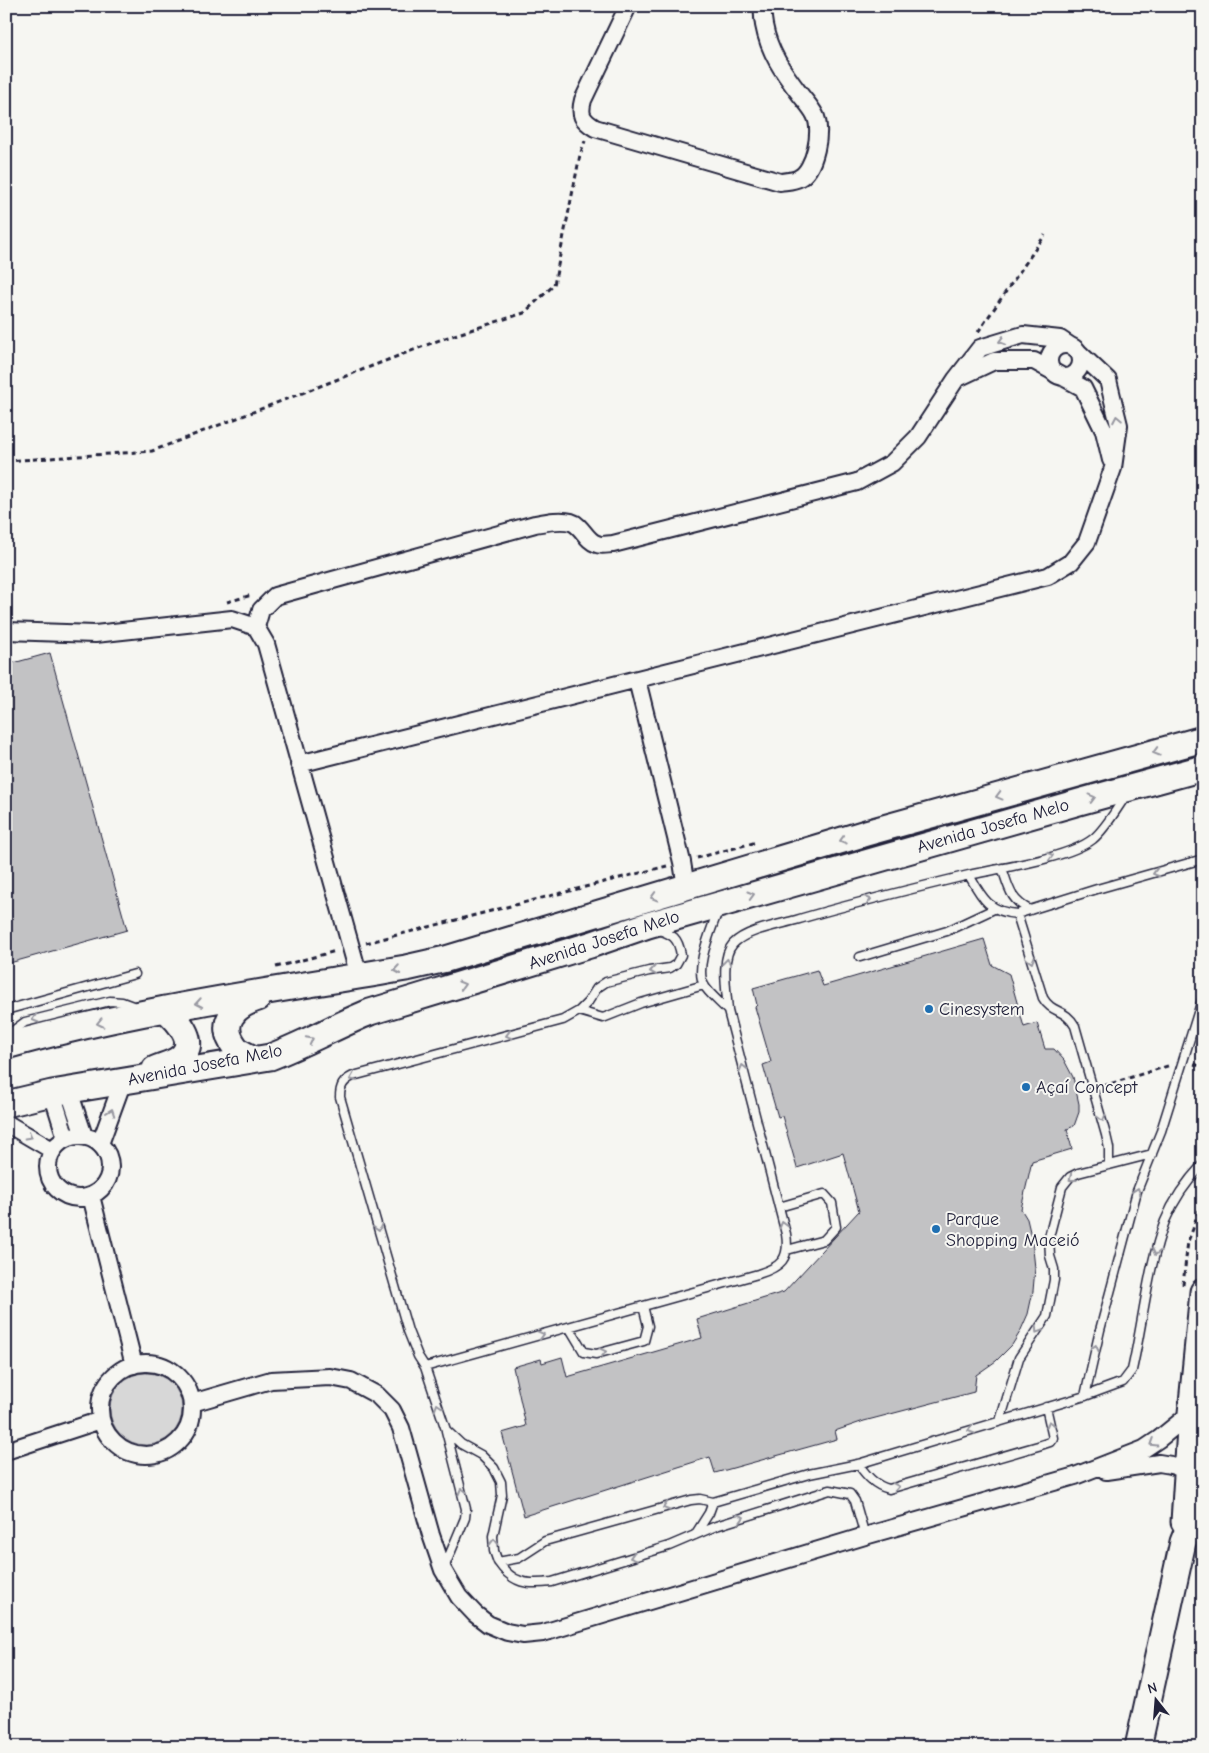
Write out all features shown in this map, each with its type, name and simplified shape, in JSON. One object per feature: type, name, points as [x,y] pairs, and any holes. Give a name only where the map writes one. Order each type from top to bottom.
[{"type":"main road","name":"Avenida Josefa Melo","points":[[6,1046],[55,1032],[157,1011],[406,968],[446,959],[866,833],[1203,739]]},
{"type":"main road","name":"Avenida Josefa Melo","points":[[6,1104],[126,1080],[270,1057],[294,1048],[345,1022],[370,1012],[536,962],[648,925],[1203,768]]},
{"type":"main road","points":[[254,1060],[235,1048],[228,1033],[228,1022],[233,1011],[247,1002],[299,986]]},
{"type":"main road","points":[[126,1080],[177,1060],[186,1051],[188,1042],[185,1031],[179,1021],[157,1011]]},
{"type":"main road","points":[[1138,1747],[1183,1542],[1186,1470],[1203,1292]]},
{"type":"main road","points":[[1183,1542],[1201,1500]]},
{"type":"street","points":[[628,6],[584,100],[582,116],[591,126],[706,162],[780,182],[800,178],[812,160],[817,145],[818,130],[816,116],[783,71],[772,51],[766,34],[762,6]]},
{"type":"street","points":[[256,628],[261,610],[275,596],[536,524],[557,521],[571,522],[598,545],[612,544],[857,482],[892,463],[918,437],[956,379],[980,348],[1023,335],[1060,339],[1075,349],[1108,380],[1118,426],[1113,468],[1087,542],[1071,562],[1048,576],[299,764]]},
{"type":"street","points":[[1066,345],[1075,349],[1081,357],[1080,367],[1074,375],[1059,376],[1051,369],[1050,358],[1052,353],[1060,346],[1066,345]]},
{"type":"street","points":[[956,379],[994,362],[1034,361],[1083,388],[1104,431],[1113,468]]},
{"type":"street","points":[[6,631],[95,634],[232,619],[256,628],[266,644],[359,976]]},
{"type":"street","points":[[637,680],[682,862],[686,887]]},
{"type":"street","points":[[100,1144],[126,1080]]},
{"type":"street","points":[[60,1092],[84,1136]]},
{"type":"street","points":[[60,1092],[66,1138]]},
{"type":"street","points":[[6,1123],[52,1150]]},
{"type":"street","points":[[75,1136],[93,1138],[100,1144],[109,1159],[111,1167],[105,1184],[91,1196],[74,1198],[65,1196],[52,1184],[48,1176],[47,1167],[52,1150],[66,1138],[75,1136]]},
{"type":"street","points":[[91,1196],[134,1364]]},
{"type":"street","points":[[154,1363],[172,1371],[186,1385],[192,1403],[192,1417],[188,1430],[179,1442],[168,1450],[155,1454],[141,1455],[127,1451],[115,1444],[106,1433],[101,1420],[100,1406],[103,1392],[121,1370],[134,1364],[154,1363]]},
{"type":"street","points":[[192,1403],[271,1380],[330,1377],[351,1381],[377,1395],[392,1410],[401,1428],[431,1535],[443,1570],[459,1597],[475,1614],[488,1624],[507,1632],[523,1635],[543,1633],[865,1536],[1074,1476],[1144,1448],[1159,1440],[1191,1413]]},
{"type":"street","points":[[6,1451],[101,1420]]},
{"type":"street","points":[[1074,1476],[1159,1463],[1171,1464],[1186,1470]]},
{"type":"lane","points":[[425,1367],[768,1271],[784,1259],[787,1250],[786,1234],[728,1010],[726,964],[728,952],[732,944],[748,934],[836,908],[1060,853],[1086,842],[1102,829],[1132,787]]},
{"type":"lane","points":[[969,875],[979,893],[994,909],[1004,913],[1017,914],[1203,859]]},
{"type":"lane","points":[[1002,868],[1014,899],[1020,905],[1030,910]]},
{"type":"lane","points":[[720,904],[703,952],[702,970],[704,985],[728,1010]]},
{"type":"lane","points":[[860,957],[947,931],[994,909]]},
{"type":"lane","points":[[1017,914],[1043,998],[1047,1005],[1071,1018],[1082,1046],[1109,1148],[1109,1165]]},
{"type":"lane","points":[[443,1570],[465,1518],[466,1509],[446,1430],[425,1367],[418,1356],[408,1331],[340,1098],[340,1090],[342,1084],[353,1076],[562,1020],[579,1011],[588,1002],[597,988],[606,982],[649,971],[670,968],[676,964],[681,955],[679,946],[673,936],[648,925]]},
{"type":"lane","points":[[6,1010],[135,974]]},
{"type":"lane","points":[[579,1011],[604,1018],[641,1004],[704,985]]},
{"type":"lane","points":[[59,996],[63,1011]]},
{"type":"lane","points":[[1085,1396],[1100,1330],[1137,1191],[1161,1131],[1203,997]]},
{"type":"lane","points":[[6,1036],[25,1022],[63,1011],[110,1001],[122,1002],[157,1011]]},
{"type":"lane","points":[[1000,1421],[1019,1358],[1047,1316],[1054,1280],[1049,1237],[1062,1187],[1070,1177],[1078,1173],[1152,1154]]},
{"type":"lane","points":[[498,1562],[519,1558],[545,1541],[691,1500],[700,1499],[713,1502],[809,1474],[858,1464],[1085,1396],[1123,1382],[1132,1370],[1147,1295],[1165,1221],[1185,1184],[1203,1164]]},
{"type":"lane","points":[[778,1207],[824,1194],[832,1203],[836,1226],[824,1240],[787,1250]]},
{"type":"lane","points":[[569,1327],[584,1352],[596,1354],[644,1341],[648,1326],[643,1306]]},
{"type":"lane","points":[[858,1464],[870,1479],[879,1486],[889,1489],[1038,1446],[1050,1442],[1053,1438],[1046,1407]]},
{"type":"lane","points":[[446,1430],[461,1444],[481,1455],[494,1468],[501,1482],[502,1495],[493,1536],[494,1551],[498,1562],[517,1581],[552,1582],[670,1546],[716,1526],[830,1490],[850,1494],[855,1501],[865,1536]]},
{"type":"lane","points":[[695,1535],[709,1513],[713,1502]]},
{"type":"path","points":[[6,461],[152,451],[442,339],[524,314],[554,285],[580,155],[591,126]]},
{"type":"path","points":[[275,968],[760,842]]},
{"type":"path","points":[[1093,1089],[1184,1061],[1203,1067]]},
{"type":"shaded area","points":[[146,1373],[166,1379],[176,1389],[182,1409],[176,1429],[166,1439],[146,1445],[126,1439],[116,1429],[110,1409],[116,1389],[126,1379]]},
{"type":"building","points":[[50,653],[127,930],[6,964],[6,665]]},
{"type":"building","name":"Parque Shopping Maceió","points":[[984,939],[992,965],[1009,974],[1024,1027],[1037,1023],[1045,1049],[1054,1049],[1064,1060],[1073,1077],[1079,1104],[1079,1112],[1074,1126],[1067,1129],[1072,1149],[1032,1161],[1021,1209],[1027,1219],[1032,1240],[1035,1268],[1033,1291],[1028,1314],[1012,1345],[996,1361],[976,1375],[974,1392],[864,1421],[835,1431],[837,1439],[715,1473],[710,1457],[524,1516],[502,1433],[526,1426],[513,1367],[541,1359],[542,1363],[562,1357],[567,1377],[702,1338],[697,1319],[784,1292],[859,1211],[843,1153],[797,1168],[782,1116],[778,1117],[763,1065],[771,1062],[755,1007],[757,1005],[753,988],[817,970],[823,986]]},
{"type":"place","name":"Cinesystem","points":[[929,1009]]},
{"type":"place","name":"Açaí Concept","points":[[1026,1087]]},
{"type":"place","name":"Parque Shopping Maceió","points":[[936,1229]]}]
